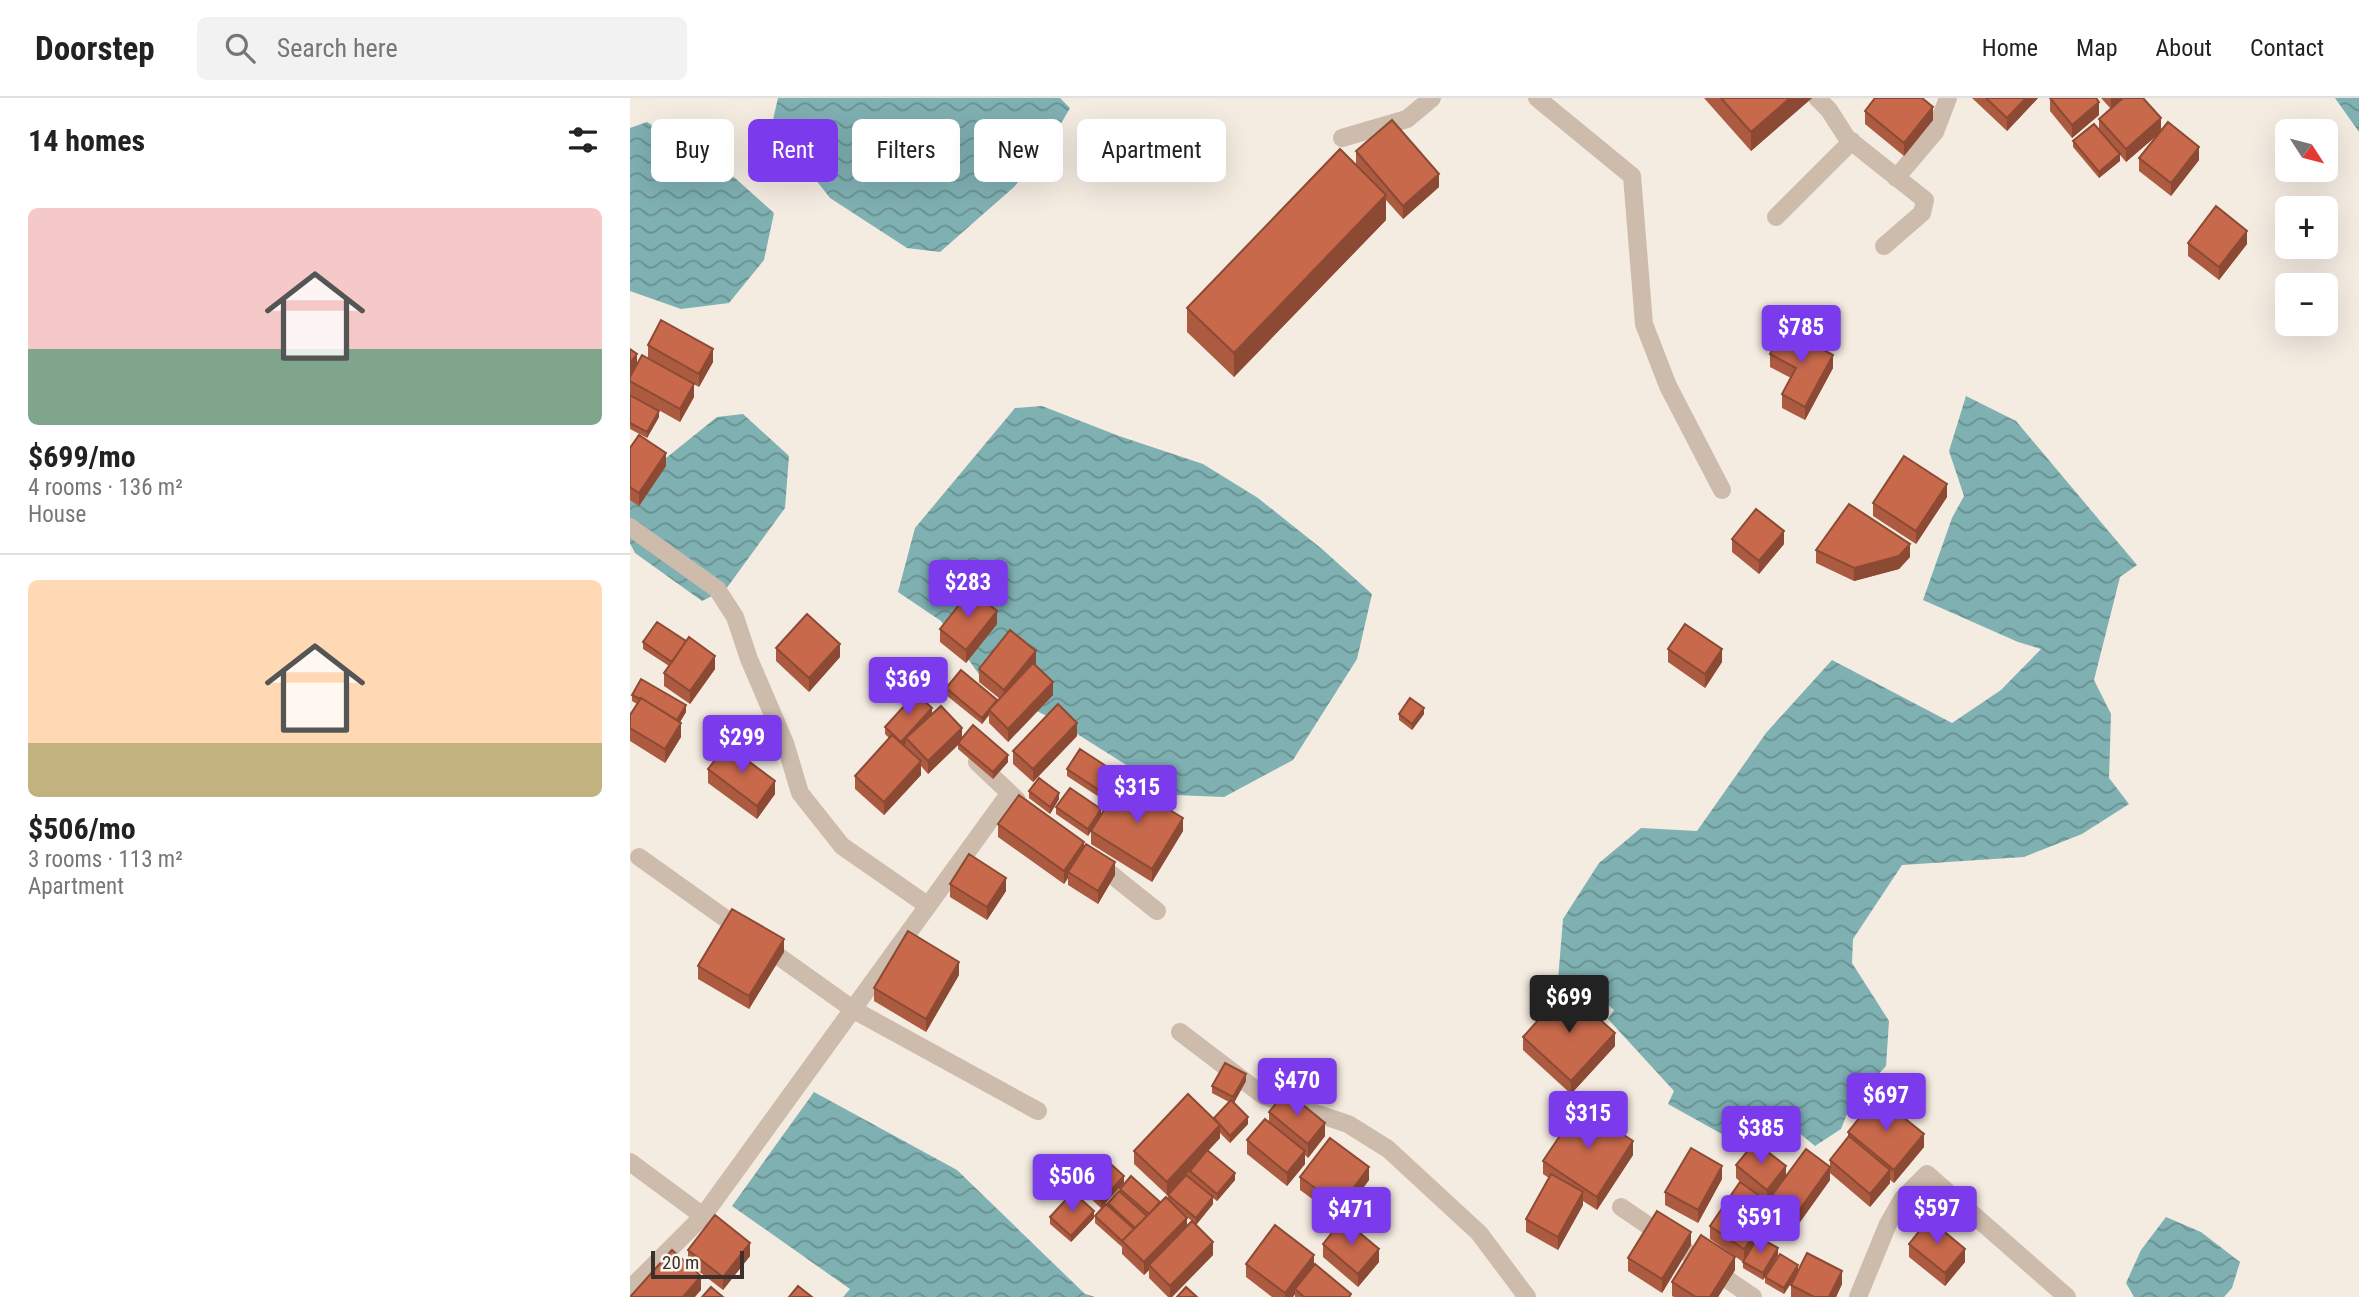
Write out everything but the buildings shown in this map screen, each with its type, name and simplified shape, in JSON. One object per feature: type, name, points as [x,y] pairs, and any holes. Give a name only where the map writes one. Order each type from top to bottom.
[{"type":"street","points":[[1342,138],[1407,119],[1432,98]]},
{"type":"street","points":[[1537,98],[1632,176],[1644,324],[1668,386],[1722,491]]},
{"type":"street","points":[[1896,178],[1935,132],[1948,98]]},
{"type":"street","points":[[1829,102],[1847,138],[1925,200],[1922,213],[1884,246]]},
{"type":"street","points":[[1776,217],[1852,141]]},
{"type":"street","points":[[630,527],[717,589],[735,617],[749,659],[786,743],[800,793],[842,846],[928,905]]},
{"type":"street","points":[[964,748],[1009,794],[1030,811]]},
{"type":"street","points":[[630,1289],[703,1216],[1009,794]]},
{"type":"street","points":[[1083,853],[1157,911]]},
{"type":"street","points":[[639,857],[854,1010],[1038,1111]]},
{"type":"street","points":[[1180,1032],[1264,1096],[1348,1124],[1388,1149],[1479,1233],[1527,1297]]},
{"type":"street","points":[[630,1163],[703,1216]]},
{"type":"street","points":[[1858,1297],[1888,1224],[1903,1198],[1927,1174],[2067,1297]]},
{"type":"street","points":[[1621,1207],[1753,1297]]},
{"type":"water","points":[[778,98],[1060,98],[1070,108],[1063,120],[974,119],[974,182],[1018,182],[940,252],[907,248],[830,198],[817,182],[838,182],[838,119],[773,119]]},
{"type":"water","points":[[2335,98],[2359,98],[2359,132]]},
{"type":"water","points":[[647,122],[651,125],[651,182],[734,182],[734,177],[774,213],[764,260],[729,303],[681,309],[630,291],[630,128]]},
{"type":"water","points":[[1966,396],[2016,421],[2137,565],[2120,577],[2094,680],[2111,714],[2109,778],[2129,804],[2082,834],[2024,857],[1902,865],[1853,939],[1852,963],[1889,1021],[1886,1066],[1851,1104],[1841,1129],[1815,1146],[1791,1126],[1754,1124],[1738,1143],[1668,1104],[1674,1091],[1608,1019],[1614,1010],[1574,975],[1558,980],[1563,919],[1599,863],[1641,828],[1697,831],[1766,733],[1832,660],[1952,723],[2001,690],[2041,649],[2018,642],[1923,600],[1952,518],[1964,496],[1949,451]]},
{"type":"water","points":[[1042,406],[1119,436],[1203,464],[1258,498],[1322,549],[1372,594],[1357,659],[1293,760],[1224,797],[1174,795],[1055,720],[988,687],[941,621],[898,592],[915,528],[1015,408]]},
{"type":"water","points":[[743,414],[789,456],[785,508],[726,589],[702,601],[635,553],[630,543],[630,487],[717,417]]},
{"type":"water","points":[[814,1092],[957,1170],[1085,1294],[1095,1297],[843,1297],[850,1289],[732,1206]]},
{"type":"water","points":[[2166,1217],[2201,1232],[2240,1262],[2232,1288],[2224,1297],[2134,1297],[2126,1283],[2141,1250]]}]
